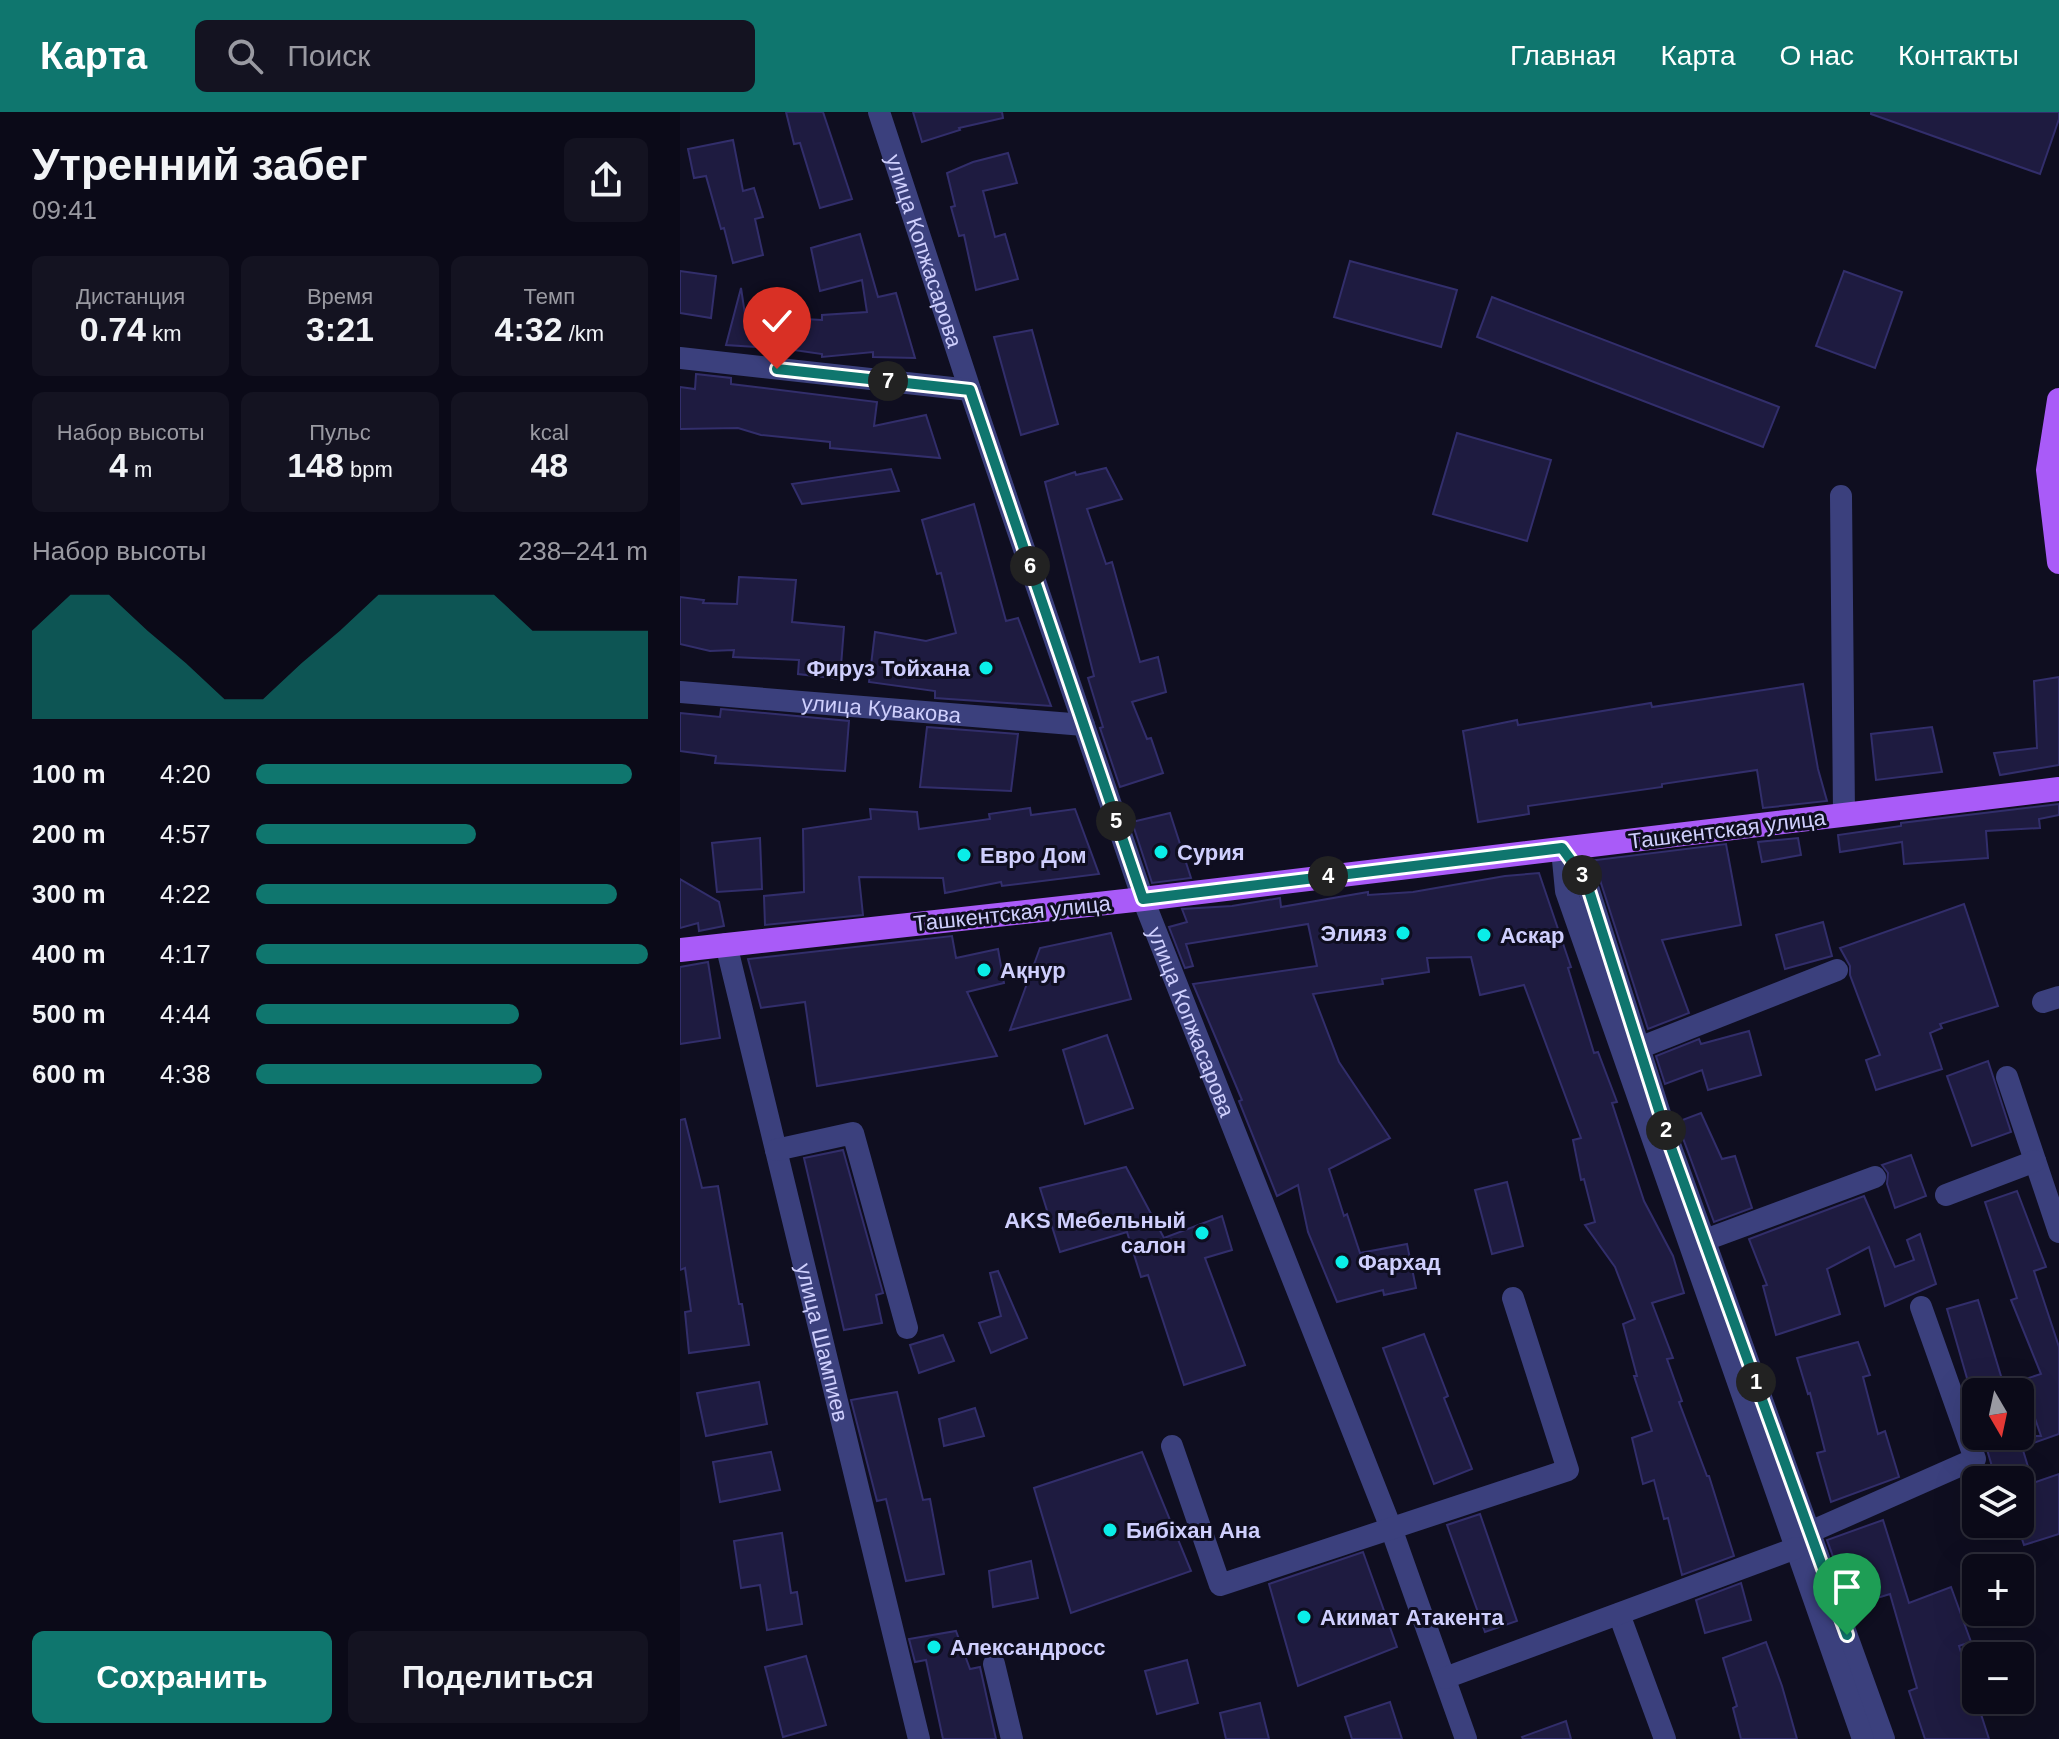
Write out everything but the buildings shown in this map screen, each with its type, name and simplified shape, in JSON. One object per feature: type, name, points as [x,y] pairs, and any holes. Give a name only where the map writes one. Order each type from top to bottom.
[{"type":"main road","points":[[2059,400],[2048,470],[2059,562]]},
{"type":"main road","name":"Ташкентская улица","points":[[680,950],[1143,899],[2059,789]]},
{"type":"street","name":"улица Копжасарова","points":[[879,112],[1143,899],[1391,1528],[1466,1739]]},
{"type":"street","points":[[680,358],[970,390]]},
{"type":"street","points":[[1841,496],[1844,815]]},
{"type":"street","name":"улица Кувакова","points":[[680,692],[1084,725]]},
{"type":"street","points":[[1562,848],[1586,881],[1803,1540],[1863,1739]]},
{"type":"street","points":[[1562,848],[1566,891],[1803,1540],[1884,1739]]},
{"type":"street","name":"улица Шампиев","points":[[726,944],[919,1739]]},
{"type":"street","points":[[1639,1048],[1837,970]]},
{"type":"street","points":[[2007,1077],[2059,1232]]},
{"type":"street","points":[[776,1150],[853,1133],[907,1328]]},
{"type":"street","points":[[1946,1195],[2035,1161]]},
{"type":"street","points":[[1705,1240],[1875,1177]]},
{"type":"street","points":[[1172,1446],[1220,1585],[1568,1470],[1513,1298]]},
{"type":"street","points":[[1445,1678],[1619,1614],[1803,1540],[1975,1459],[1921,1307]]},
{"type":"street","points":[[1619,1614],[1665,1739]]},
{"type":"street","points":[[994,1664],[1012,1739]]},
{"type":"place","name":"Фируз Тойхана","points":[[986,668]]},
{"type":"place","name":"Сурия","points":[[1161,852]]},
{"type":"place","name":"Евро Дом","points":[[964,855]]},
{"type":"place","name":"Элияз","points":[[1403,933]]},
{"type":"place","name":"Аскар","points":[[1484,935]]},
{"type":"place","name":"Ақнур","points":[[984,970]]},
{"type":"place","name":"AKS Мебельный салон","points":[[1202,1233]]},
{"type":"place","name":"Фархад","points":[[1342,1262]]},
{"type":"place","name":"Бибіхан Ана","points":[[1110,1530]]},
{"type":"place","name":"Акимат Атакента","points":[[1304,1617]]},
{"type":"place","name":"Александросс","points":[[934,1647]]},
{"type":"route","points":[[777,369],[970,390],[1143,899],[1562,848],[1586,881],[1669,1142],[1847,1635]]}]
